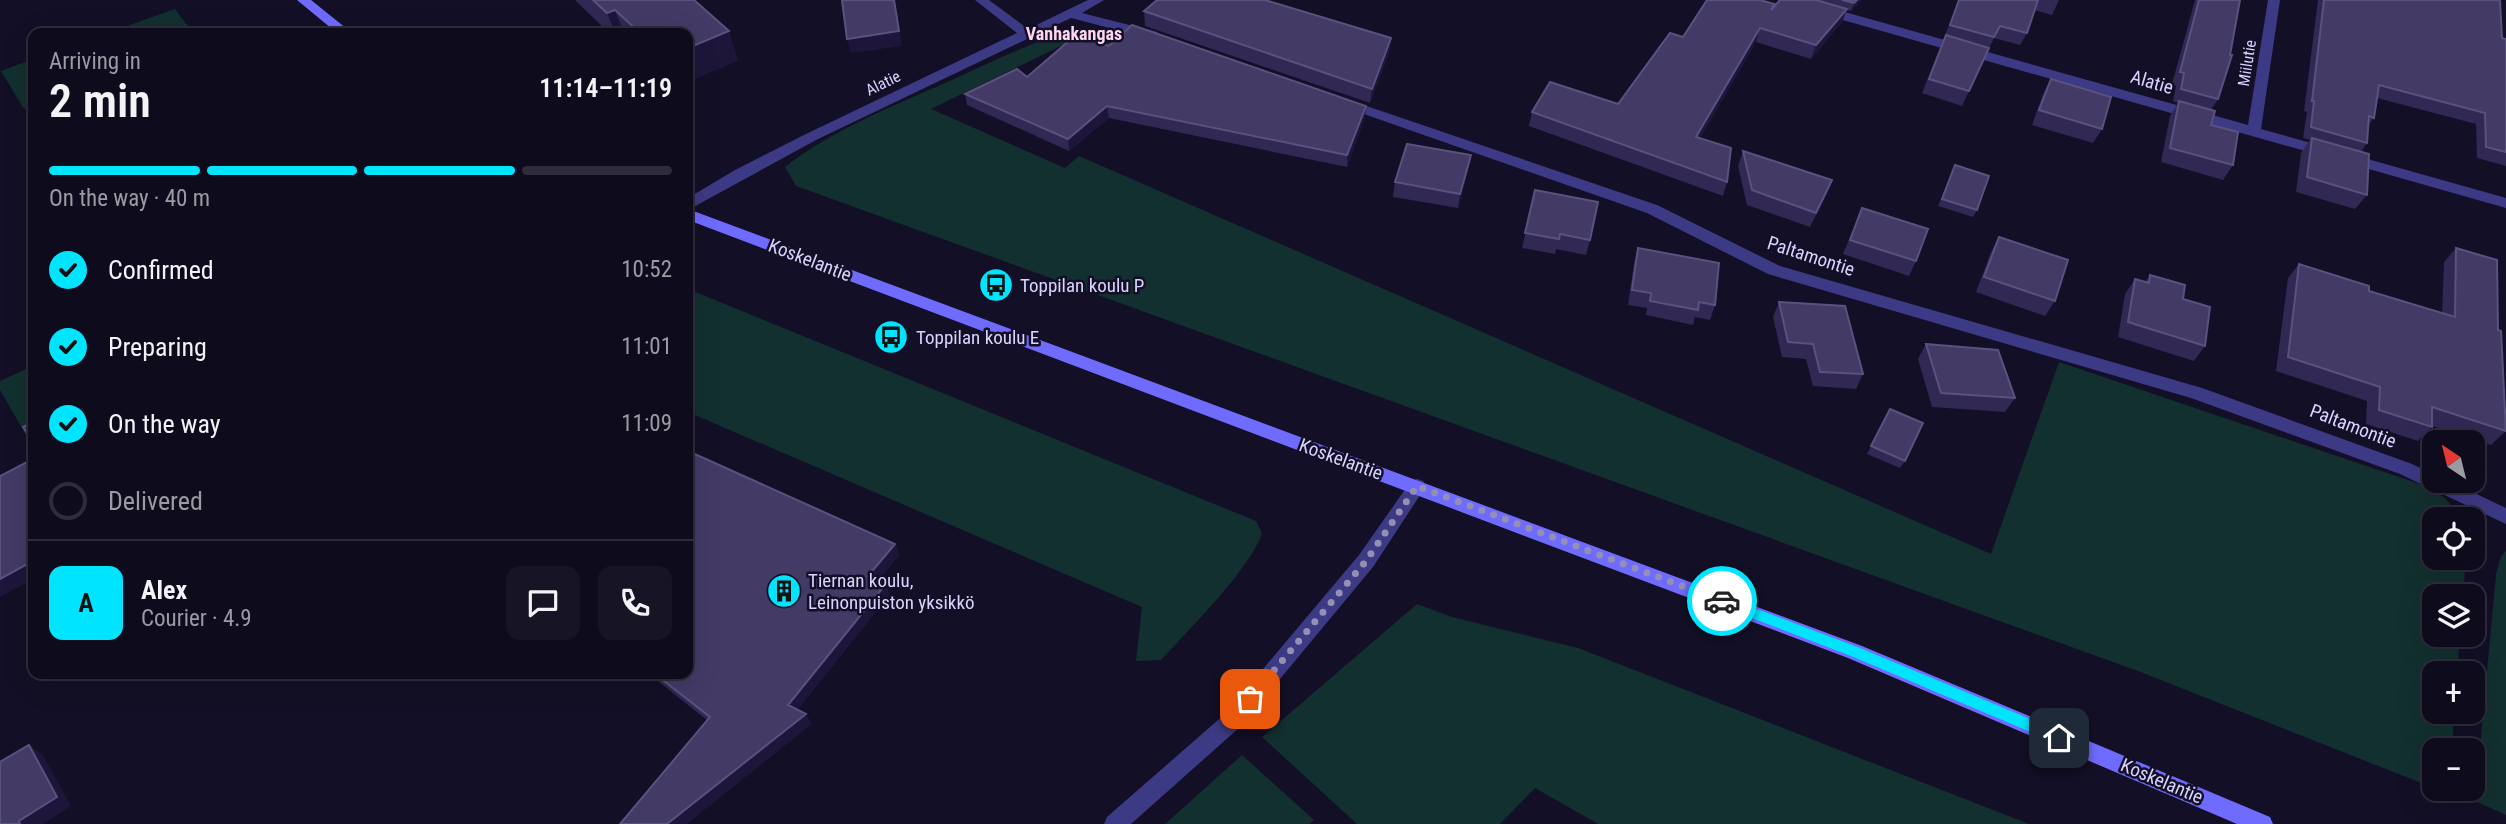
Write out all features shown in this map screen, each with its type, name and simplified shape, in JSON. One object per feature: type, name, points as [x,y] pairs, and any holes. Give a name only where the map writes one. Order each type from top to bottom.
[{"type":"main road","points":[[303,0],[339,28]]},
{"type":"main road","name":"Koskelantie","points":[[693,216],[1855,652],[2262,824]]},
{"type":"street","points":[[981,0],[1025,33]]},
{"type":"street","name":"Alatie","points":[[693,202],[789,148],[1098,0]]},
{"type":"street","name":"Alatie","points":[[1787,0],[2506,203]]},
{"type":"street","name":"Miilutie","points":[[2254,131],[2274,0]]},
{"type":"street","points":[[1067,13],[1168,41]]},
{"type":"street","name":"Paltamontie","points":[[1325,95],[1652,209],[1774,270],[2196,393],[2406,469],[2506,516]]},
{"type":"street","points":[[1115,824],[1233,720],[1366,561],[1417,486]]},
{"type":"green space","points":[[175,9],[189,28],[121,28]]},
{"type":"green space","points":[[1079,29],[1098,29],[1117,38],[1106,50],[1089,44],[1061,46],[931,109],[1065,168],[1079,156],[1991,554],[2059,362],[2422,485],[2422,494],[2438,494],[2453,507],[2422,507],[2422,570],[2465,570],[2464,584],[2422,584],[2422,647],[2459,647],[2458,661],[2422,661],[2422,724],[2453,724],[2453,738],[2422,738],[2422,783],[2138,671],[796,186],[785,167],[842,130],[1044,40]]},
{"type":"green space","points":[[28,61],[28,108],[24,109],[1,71]]},
{"type":"green space","points":[[693,291],[1256,521],[1262,533],[1245,564],[1161,660],[1136,661],[1142,607],[693,414]]},
{"type":"green space","points":[[28,368],[26,435],[0,390],[0,381]]},
{"type":"green space","points":[[2506,551],[2506,815],[2475,801],[2485,801],[2485,738],[2481,738],[2482,724],[2485,724],[2485,693],[2496,574],[2501,556]]},
{"type":"green space","points":[[1417,604],[1452,617],[1578,648],[2029,824],[1598,824],[1535,788],[1500,824],[1357,824],[1262,737]]},
{"type":"green space","points":[[1242,755],[1314,820],[1310,824],[1165,824]]},
{"type":"building","points":[[593,0],[694,0],[729,31],[693,46],[693,28],[635,28],[615,10],[607,13]]},
{"type":"building","points":[[842,0],[894,0],[899,31],[847,39]]},
{"type":"building","points":[[1157,0],[1265,0],[1391,38],[1372,89],[1144,11]]},
{"type":"building","points":[[1707,0],[1760,0],[1774,4],[1771,10],[1780,0],[1816,0],[1847,9],[1816,45],[1760,28],[1696,137],[1731,148],[1727,182],[1532,112],[1550,82],[1618,104],[1670,33],[1683,37]]},
{"type":"building","points":[[1959,0],[2038,0],[2027,33],[2000,26],[1994,37],[1950,25]]},
{"type":"building","points":[[2199,0],[2240,0],[2232,55],[2218,99],[2181,89],[2184,73],[2180,72]]},
{"type":"building","points":[[2324,0],[2500,0],[2502,38],[2506,39],[2506,152],[2486,147],[2485,113],[2379,85],[2374,118],[2369,116],[2367,143],[2311,127]]},
{"type":"building","points":[[1132,25],[1366,106],[1347,155],[1107,106],[1068,139],[965,94],[1017,69],[1027,77],[1077,34],[1109,46]]},
{"type":"building","points":[[1946,35],[1989,48],[1969,91],[1929,79]]},
{"type":"building","points":[[2051,79],[2111,97],[2102,129],[2039,110]]},
{"type":"building","points":[[2179,101],[2215,111],[2211,125],[2238,132],[2233,165],[2170,148]]},
{"type":"building","points":[[2312,138],[2369,154],[2367,195],[2307,177]]},
{"type":"building","points":[[1407,144],[1471,155],[1460,194],[1395,182]]},
{"type":"building","points":[[1743,151],[1832,180],[1816,213],[1752,190]]},
{"type":"building","points":[[1955,165],[1989,176],[1977,210],[1942,199]]},
{"type":"building","points":[[1535,190],[1598,202],[1590,240],[1560,234],[1559,239],[1525,233]]},
{"type":"building","points":[[1862,208],[1928,229],[1916,261],[1850,240]]},
{"type":"building","points":[[1999,237],[2068,260],[2055,301],[1984,277]]},
{"type":"building","points":[[1638,248],[1719,263],[1715,305],[1699,302],[1698,310],[1650,301],[1651,293],[1632,290]]},
{"type":"building","points":[[2456,248],[2497,260],[2498,330],[2501,331],[2506,431],[2432,407],[2432,427],[2379,410],[2380,387],[2288,357],[2299,264],[2369,286],[2369,291],[2455,317]]},
{"type":"building","points":[[2150,275],[2185,285],[2183,299],[2210,307],[2205,346],[2128,322],[2135,279],[2149,283]]},
{"type":"building","points":[[1779,302],[1845,306],[1863,374],[1820,372],[1813,344],[1788,342]]},
{"type":"building","points":[[1926,344],[1998,350],[2015,398],[1941,393]]},
{"type":"building","points":[[1890,409],[1923,423],[1905,461],[1871,446]]},
{"type":"building","name":"Tiernan koulu, Leinonpuiston yksikkö","points":[[693,453],[895,544],[868,576],[886,584],[788,705],[806,714],[667,824],[620,824],[710,717],[661,679],[693,679]]},
{"type":"building","points":[[28,462],[28,564],[0,579],[0,476]]},
{"type":"building","points":[[29,745],[57,797],[19,821],[20,824],[0,824],[0,762]]},
{"type":"way so far","points":[[1250,699],[1366,561],[1417,486],[1722,601]]},
{"type":"place","name":"Toppilan koulu P","points":[[996,285]]},
{"type":"place","name":"Toppilan koulu E","points":[[891,337]]},
{"type":"place","name":"Tiernan koulu, Leinonpuiston yksikkö","points":[[784,591]]},
{"type":"district","name":"Vanhakangas","points":[[1074,33]]},
{"type":"route","points":[[1722,601],[1855,652],[2059,738]]}]
